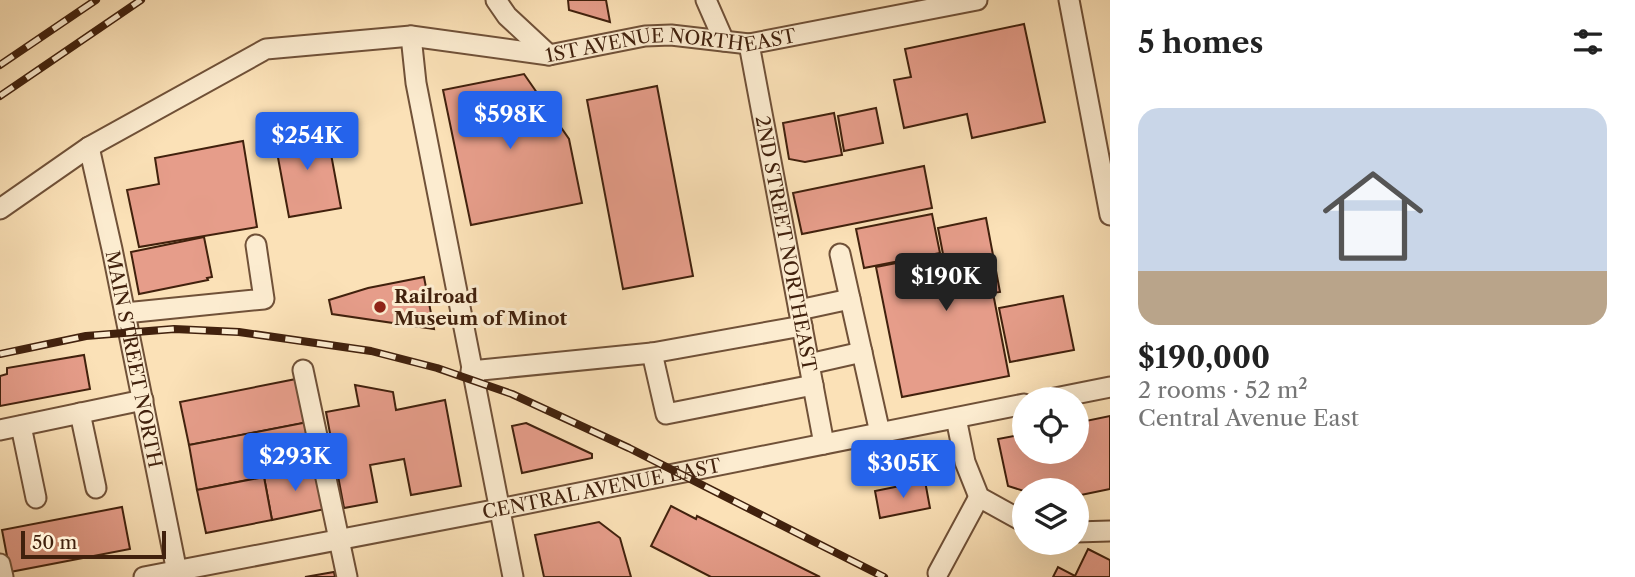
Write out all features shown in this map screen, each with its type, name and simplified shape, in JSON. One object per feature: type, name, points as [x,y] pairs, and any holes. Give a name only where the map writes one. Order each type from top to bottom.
[{"type":"street","points":[[496,0],[507,16],[549,55]]},
{"type":"street","points":[[706,0],[724,41]]},
{"type":"street","name":"1ST AVENUE NORTHEAST","points":[[0,209],[89,148],[266,49],[411,36],[549,55],[645,36],[671,34],[749,44],[977,0]]},
{"type":"street","points":[[1069,0],[1110,215]]},
{"type":"street","points":[[411,36],[416,83],[513,577]]},
{"type":"street","name":"2ND STREET NORTHEAST","points":[[749,44],[824,444]]},
{"type":"street","name":"MAIN STREET NORTH","points":[[89,148],[178,574]]},
{"type":"street","points":[[125,313],[264,299],[256,245]]},
{"type":"street","points":[[840,254],[880,433]]},
{"type":"street","points":[[471,371],[652,353],[801,318],[850,299]]},
{"type":"street","points":[[809,364],[862,352]]},
{"type":"street","points":[[652,353],[666,414],[813,384]]},
{"type":"street","points":[[303,370],[347,577]]},
{"type":"street","points":[[1089,391],[1110,387]]},
{"type":"street","points":[[0,430],[142,400]]},
{"type":"street","name":"CENTRAL AVENUE EAST","points":[[144,577],[178,574],[1012,406]]},
{"type":"street","points":[[80,413],[96,488]]},
{"type":"street","points":[[956,418],[965,462],[979,497],[1012,515]]},
{"type":"street","points":[[21,426],[36,498]]},
{"type":"street","points":[[938,573],[979,497]]},
{"type":"street","points":[[1089,532],[1110,531]]},
{"type":"street","points":[[0,564],[3,577]]},
{"type":"building","points":[[568,0],[606,0],[610,22],[569,10]]},
{"type":"building","points":[[1024,24],[1045,122],[972,138],[967,114],[904,128],[894,80],[911,77],[905,49]]},
{"type":"building","points":[[524,74],[569,139],[582,203],[471,225],[443,90]]},
{"type":"building","points":[[657,86],[693,276],[623,289],[587,100]]},
{"type":"building","points":[[876,108],[883,143],[844,151],[838,116]]},
{"type":"building","points":[[834,113],[842,155],[805,162],[789,159],[783,123]]},
{"type":"building","points":[[326,127],[341,208],[289,217],[274,136]]},
{"type":"building","points":[[243,141],[257,227],[139,247],[127,190],[159,184],[155,158]]},
{"type":"building","points":[[924,166],[932,208],[802,234],[793,193]]},
{"type":"building","points":[[932,214],[940,253],[864,268],[856,229]]},
{"type":"building","points":[[986,218],[1000,292],[993,293],[1009,376],[902,397],[876,267],[943,254],[938,228]]},
{"type":"building","points":[[204,237],[212,277],[139,294],[131,252]]},
{"type":"building","name":"Railroad Museum of Minot","points":[[424,277],[434,329],[332,314],[329,300],[368,288]]},
{"type":"building","points":[[1063,296],[1074,350],[1010,362],[999,308]]},
{"type":"building","points":[[84,355],[90,389],[0,406],[0,376],[7,374],[7,368]]},
{"type":"building","points":[[296,379],[304,423],[189,445],[180,402]]},
{"type":"building","points":[[355,385],[393,392],[396,410],[445,400],[461,486],[411,495],[404,459],[370,465],[377,502],[344,508],[326,412],[359,406]]},
{"type":"building","points":[[1110,416],[1110,489],[1089,493],[1089,478],[1012,478],[1012,487],[1008,486],[998,439],[1012,436],[1012,464],[1089,464],[1089,420]]},
{"type":"building","points":[[308,422],[317,466],[197,490],[189,445]]},
{"type":"building","points":[[526,423],[592,454],[592,458],[522,473],[512,426]]},
{"type":"building","points":[[317,466],[325,509],[272,520],[264,477]]},
{"type":"building","points":[[264,477],[272,520],[206,533],[197,490]]},
{"type":"building","points":[[925,481],[930,508],[880,518],[875,491]]},
{"type":"building","points":[[671,506],[696,519],[697,516],[820,577],[711,577],[651,546]]},
{"type":"building","points":[[122,507],[130,549],[10,572],[2,530]]},
{"type":"building","points":[[599,522],[620,538],[631,577],[544,577],[535,535]]},
{"type":"building","points":[[1089,550],[1110,560],[1110,577],[1053,577],[1058,567],[1075,576],[1085,555],[1089,555]]},
{"type":"building","points":[[334,572],[335,577],[305,577]]},
{"type":"railway","points":[[0,65],[96,0]]},
{"type":"railway","points":[[0,96],[141,0]]},
{"type":"railway","points":[[0,354],[86,336],[174,329],[239,332],[371,351],[437,368],[512,394],[629,448],[884,577]]},
{"type":"place","name":"Railroad Museum of Minot","points":[[380,307]]}]
